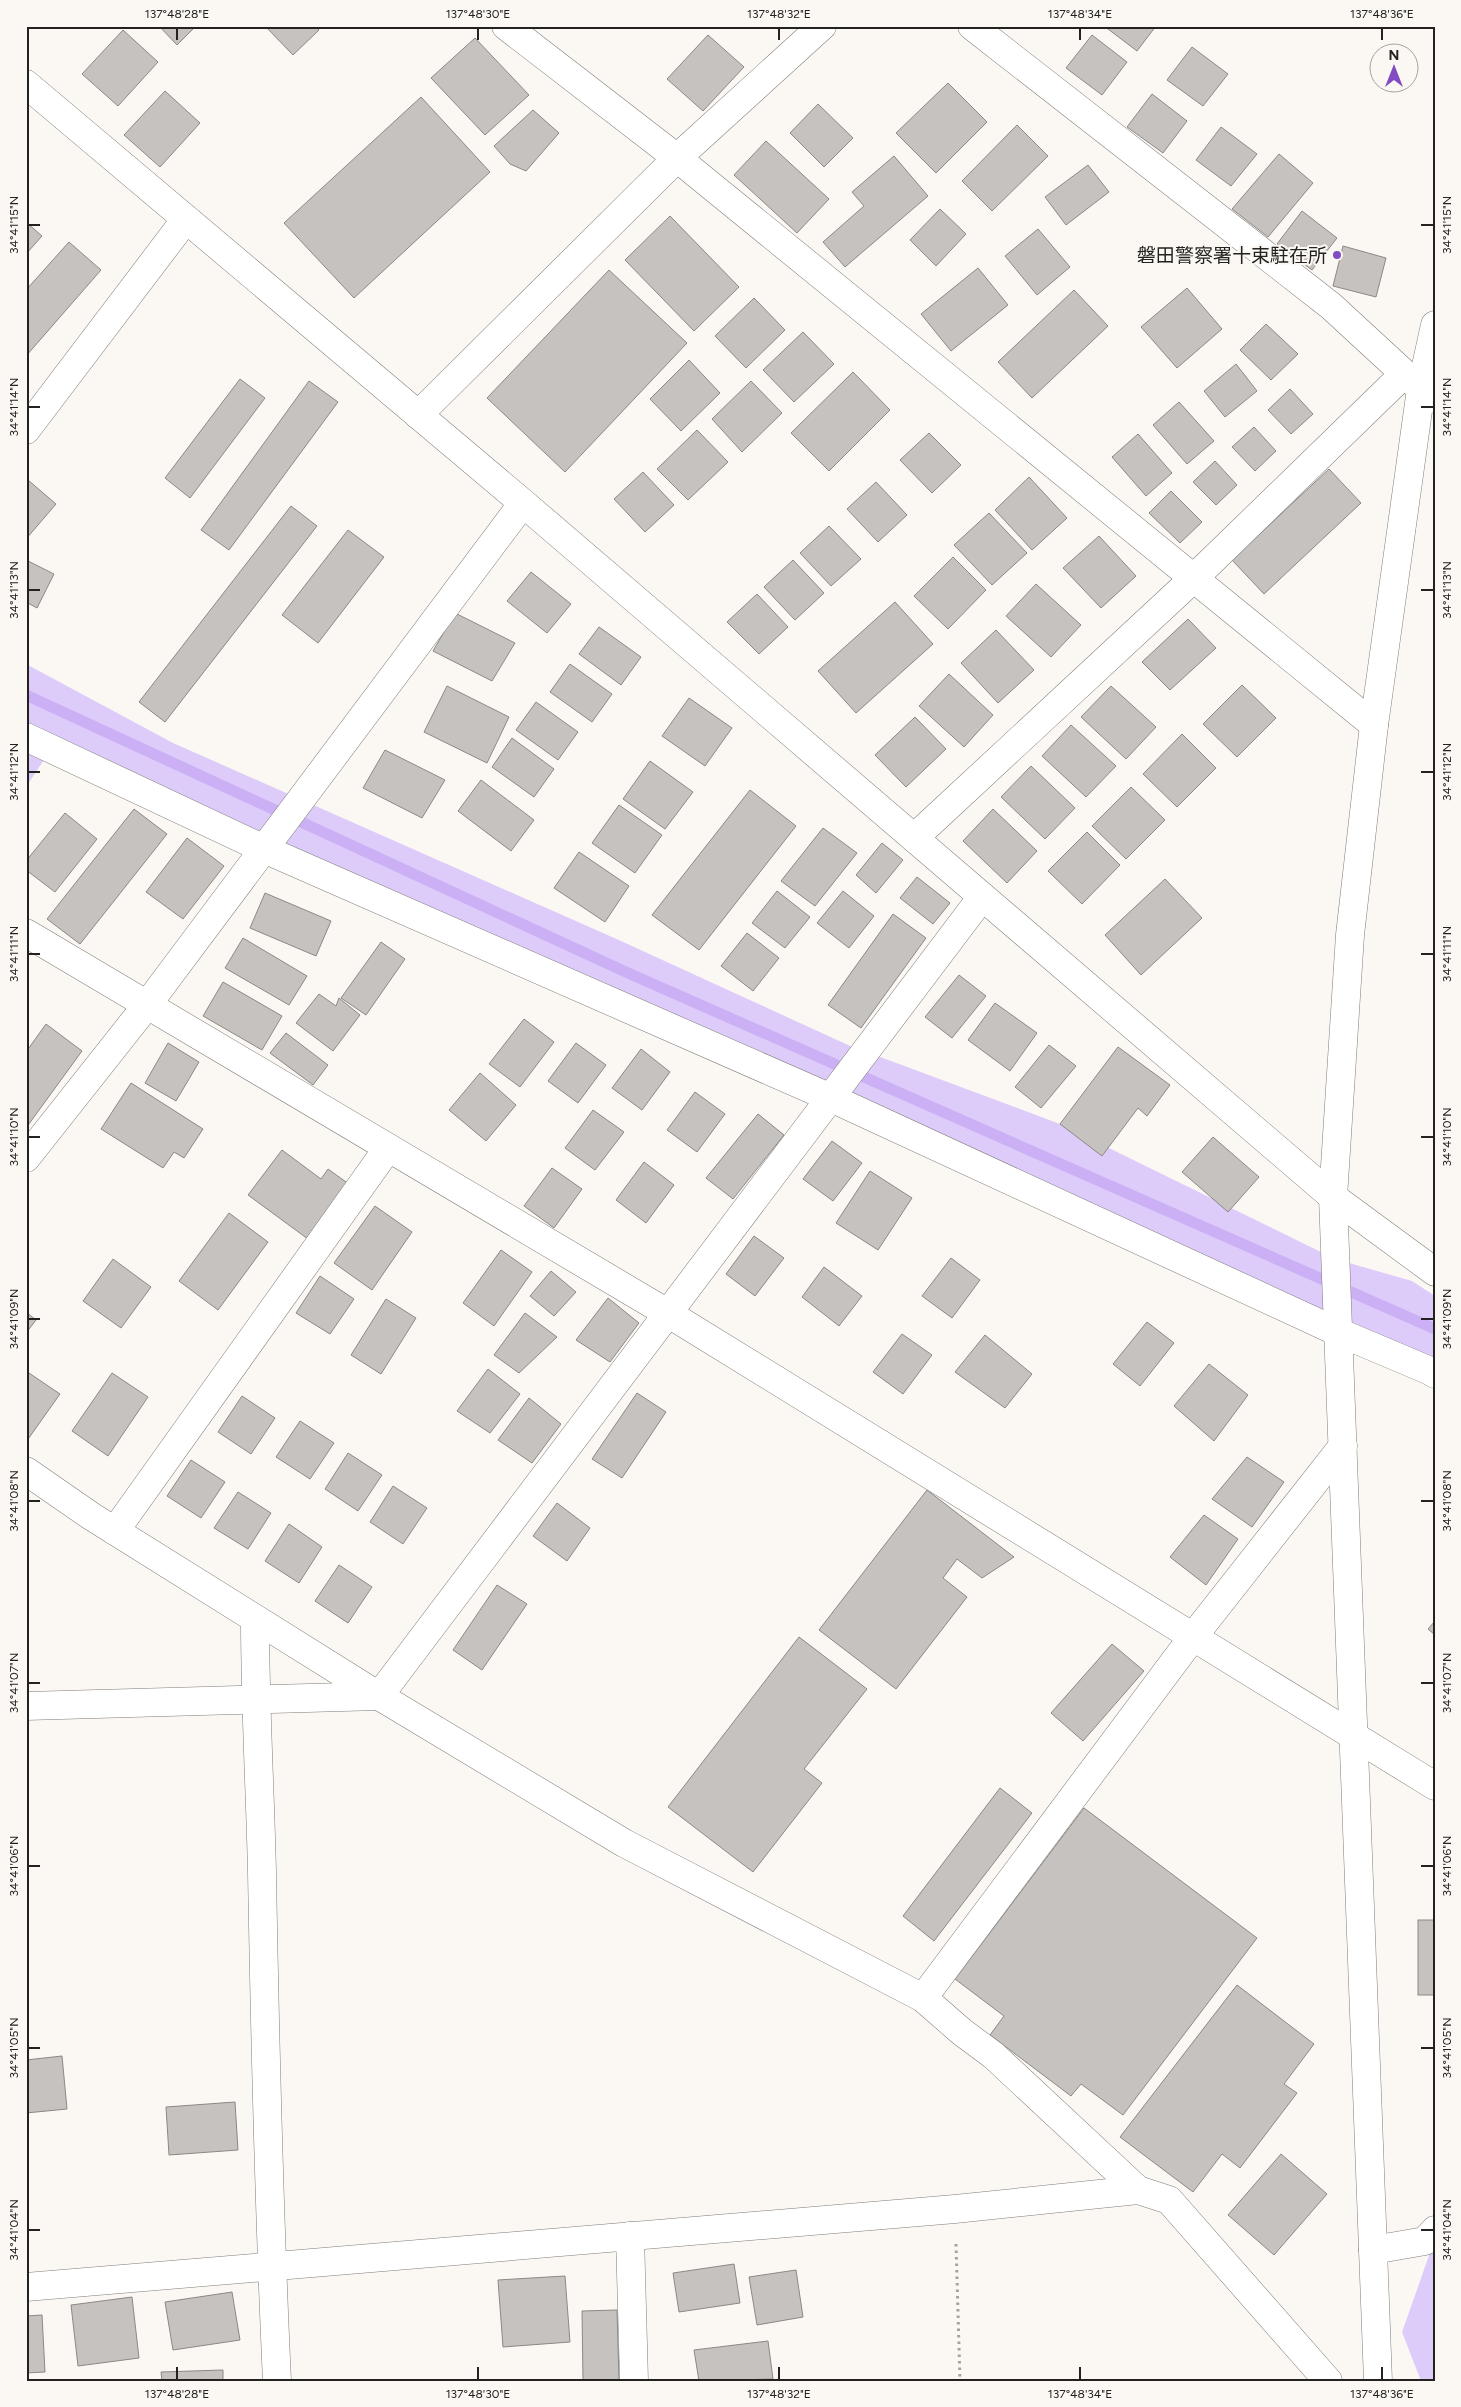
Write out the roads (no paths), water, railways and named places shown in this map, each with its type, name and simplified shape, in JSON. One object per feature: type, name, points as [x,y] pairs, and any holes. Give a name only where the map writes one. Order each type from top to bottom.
[{"type":"street","points":[[506,26],[677,158],[1374,725]]},
{"type":"street","points":[[418,415],[677,158],[822,26]]},
{"type":"street","points":[[972,26],[1331,306],[1420,387]]},
{"type":"street","points":[[26,84],[523,503],[1333,1197],[1435,1272]]},
{"type":"street","points":[[26,430],[186,219]]},
{"type":"street","points":[[1378,2381],[1333,1197],[1350,934],[1374,725],[1420,387],[1435,325]]},
{"type":"street","points":[[914,838],[1194,578],[1420,387]]},
{"type":"street","points":[[26,1158],[147,1005],[523,503]]},
{"type":"street","points":[[26,737],[264,849],[831,1098],[1338,1332],[1435,1374]]},
{"type":"street","points":[[379,1696],[982,897]]},
{"type":"street","points":[[26,934],[669,1314],[1435,1786]]},
{"type":"street","points":[[115,1531],[388,1148]]},
{"type":"street","points":[[923,1998],[1192,1638],[1342,1446]]},
{"type":"street","points":[[26,1471],[115,1531],[255,1619],[624,1843],[923,1998],[962,2032],[993,2055],[1138,2190]]},
{"type":"street","points":[[255,1619],[255,1700],[277,2381]]},
{"type":"street","points":[[26,1706],[379,1696]]},
{"type":"street","points":[[26,2287],[955,2209],[1138,2190],[1168,2200],[1328,2381]]},
{"type":"street","points":[[1373,2250],[1426,2241],[1435,2230]]},
{"type":"street","points":[[630,2236],[634,2381]]},
{"type":"waterway","points":[[26,695],[628,973],[1435,1329]]},
{"type":"place","name":"磐田警察署十束駐在所","points":[[1337,255]]}]
